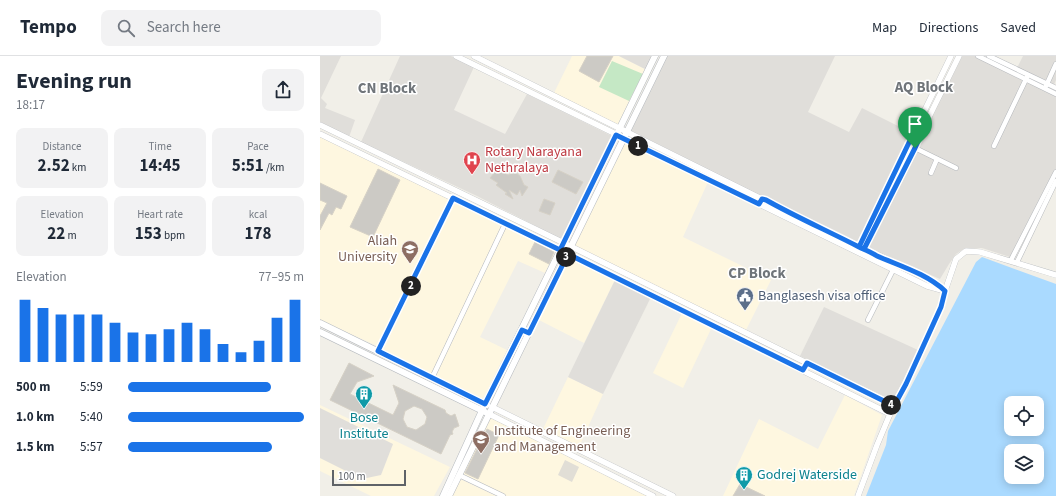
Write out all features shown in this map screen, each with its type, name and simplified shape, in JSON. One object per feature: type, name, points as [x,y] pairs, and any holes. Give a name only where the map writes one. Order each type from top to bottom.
[{"type":"main road","points":[[449,496],[456,474],[485,404],[655,56]]},
{"type":"main road","points":[[442,496],[456,474],[489,414],[664,56]]},
{"type":"main road","points":[[320,322],[492,407]]},
{"type":"main road","points":[[522,330],[529,333]]},
{"type":"main road","points":[[320,332],[489,414]]},
{"type":"main road","points":[[386,364],[389,357]]},
{"type":"street","points":[[456,56],[683,168],[760,201]]},
{"type":"street","points":[[474,56],[686,161],[760,201],[860,251],[893,270],[927,286],[945,291]]},
{"type":"street","points":[[860,251],[915,130],[951,56]]},
{"type":"street","points":[[860,251],[915,148],[959,56]]},
{"type":"street","points":[[978,56],[1046,86],[1056,94]]},
{"type":"street","points":[[989,56],[1027,77]]},
{"type":"street","points":[[1046,86],[1056,64]]},
{"type":"street","points":[[994,146],[1027,77]]},
{"type":"street","points":[[940,78],[946,82]]},
{"type":"street","points":[[1046,86],[1056,88]]},
{"type":"street","points":[[320,125],[564,243],[894,406]]},
{"type":"street","points":[[915,130],[922,132]]},
{"type":"street","points":[[320,134],[560,250],[890,414]]},
{"type":"street","points":[[915,148],[956,168]]},
{"type":"street","points":[[931,173],[937,159]]},
{"type":"street","points":[[683,168],[686,161]]},
{"type":"street","points":[[1014,261],[1056,172]]},
{"type":"street","points":[[1014,261],[1056,181]]},
{"type":"street","points":[[438,192],[443,185]]},
{"type":"street","points":[[378,351],[453,198]]},
{"type":"street","points":[[432,378],[505,224]]},
{"type":"street","points":[[860,251],[918,274],[939,285],[945,291]]},
{"type":"street","points":[[858,496],[876,446],[890,414],[906,384],[941,307],[956,259],[966,251],[980,252],[1014,261],[1056,275]]},
{"type":"street","points":[[868,320],[893,270]]},
{"type":"street","points":[[803,370],[807,363]]},
{"type":"street","points":[[840,388],[843,380]]},
{"type":"street","points":[[492,407],[673,496]]},
{"type":"street","points":[[489,414],[653,496]]},
{"type":"street","points":[[456,474],[503,496]]},
{"type":"shaded area","points":[[320,56],[341,56],[321,98],[327,104],[325,108],[355,120],[349,137],[320,122]]},
{"type":"shaded area","points":[[400,56],[451,56],[474,67],[454,110],[505,134],[527,94],[612,136],[563,240],[477,196],[361,142]]},
{"type":"shaded area","points":[[572,56],[619,56],[647,70],[619,125],[554,93]]},
{"type":"shaded area","points":[[619,56],[653,56],[647,70]]},
{"type":"shaded area","points":[[666,56],[835,56],[808,112],[849,132],[862,108],[898,126],[905,109],[924,119],[861,244],[724,179],[630,131]]},
{"type":"shaded area","points":[[957,56],[978,56],[1056,93],[1056,170],[1013,258],[982,248],[962,250],[956,254],[940,279],[864,246]]},
{"type":"shaded area","points":[[1023,56],[1056,56],[1056,80],[1053,87],[1016,70]]},
{"type":"shaded area","points":[[320,136],[449,199],[416,270],[377,346],[320,320]]},
{"type":"shaded area","points":[[624,140],[708,182],[683,237],[771,280],[746,330],[574,246]]},
{"type":"shaded area","points":[[454,202],[556,251],[545,273],[518,261],[480,337],[507,350],[483,401],[380,351]]},
{"type":"shaded area","points":[[569,257],[615,280],[584,343],[539,320]]},
{"type":"shaded area","points":[[615,280],[651,297],[603,394],[568,377]]},
{"type":"shaded area","points":[[824,307],[918,350],[893,401],[800,356]]},
{"type":"shaded area","points":[[682,313],[712,327],[683,388],[653,373]]},
{"type":"shaded area","points":[[568,377],[603,394],[579,447],[543,429]]},
{"type":"shaded area","points":[[845,395],[882,415],[854,496],[723,496],[759,419],[818,449]]},
{"type":"shaded area","points":[[320,405],[450,467],[434,496],[371,496],[320,471]]},
{"type":"shaded area","points":[[320,408],[393,444],[381,475],[362,479],[320,458]]},
{"type":"shaded area","points":[[490,416],[653,496],[507,496],[461,474]]},
{"type":"shaded area","points":[[565,460],[579,467],[572,482],[558,475]]},
{"type":"shaded area","points":[[460,479],[496,496],[452,496]]},
{"type":"green space","points":[[612,61],[643,74],[629,101],[599,87]]},
{"type":"water","points":[[982,257],[1056,284],[1056,496],[866,496],[886,445],[888,431],[976,262]]},
{"type":"building","points":[[587,56],[613,56],[599,82],[579,71]]},
{"type":"building","points":[[378,169],[400,180],[373,237],[350,227]]},
{"type":"building","points":[[500,170],[508,175],[515,172],[520,176],[524,185],[528,187],[522,196],[520,190],[517,195],[509,190],[513,199],[505,194],[507,193],[496,185],[498,183],[490,178],[495,172]]},
{"type":"building","points":[[558,170],[583,182],[576,194],[552,182]]},
{"type":"building","points":[[320,183],[347,196],[341,209],[336,207],[332,215],[329,213],[320,230],[320,216],[327,203],[320,200]]},
{"type":"building","points":[[544,199],[555,203],[550,215],[539,211]]},
{"type":"building","points":[[535,242],[554,252],[549,264],[529,254]]},
{"type":"building","name":"Bose Institute","points":[[349,363],[374,376],[357,382],[350,394],[393,415],[399,403],[393,385],[445,410],[446,413],[451,416],[455,414],[459,426],[454,428],[452,432],[453,434],[450,435],[441,454],[330,400]],"holes":[[[414,406],[422,409],[427,417],[425,424],[416,430],[407,427],[403,419],[405,411]]]},
{"type":"building","name":"Institute of Engineering and Management","points":[[487,429],[499,435],[478,479],[465,473]]},
{"type":"building","name":"Godrej Waterside","points":[[740,484],[765,496],[733,496]]},
{"type":"place","name":"Rotary Narayana Nethralaya","points":[[472,175]]},
{"type":"place","name":"Aliah University","points":[[410,264]]},
{"type":"place","name":"Banglasesh visa office","points":[[745,311]]},
{"type":"place","name":"Bose Institute","points":[[364,409]]},
{"type":"place","name":"Institute of Engineering and Management","points":[[481,454]]},
{"type":"place","name":"Godrej Waterside","points":[[744,490]]},
{"type":"district","name":"AQ Block","points":[[924,87]]},
{"type":"district","name":"CN Block","points":[[387,88]]},
{"type":"district","name":"CP Block","points":[[757,273]]},
{"type":"route","points":[[915,148],[864,249],[859,247],[812,224],[766,200],[762,199],[759,204],[616,135],[560,250],[453,198],[378,351],[485,404],[522,330],[529,333],[568,254],[803,370],[807,363],[894,406],[906,384],[941,307],[945,291],[939,285],[918,274],[859,247],[915,130],[922,132],[915,148]]}]
